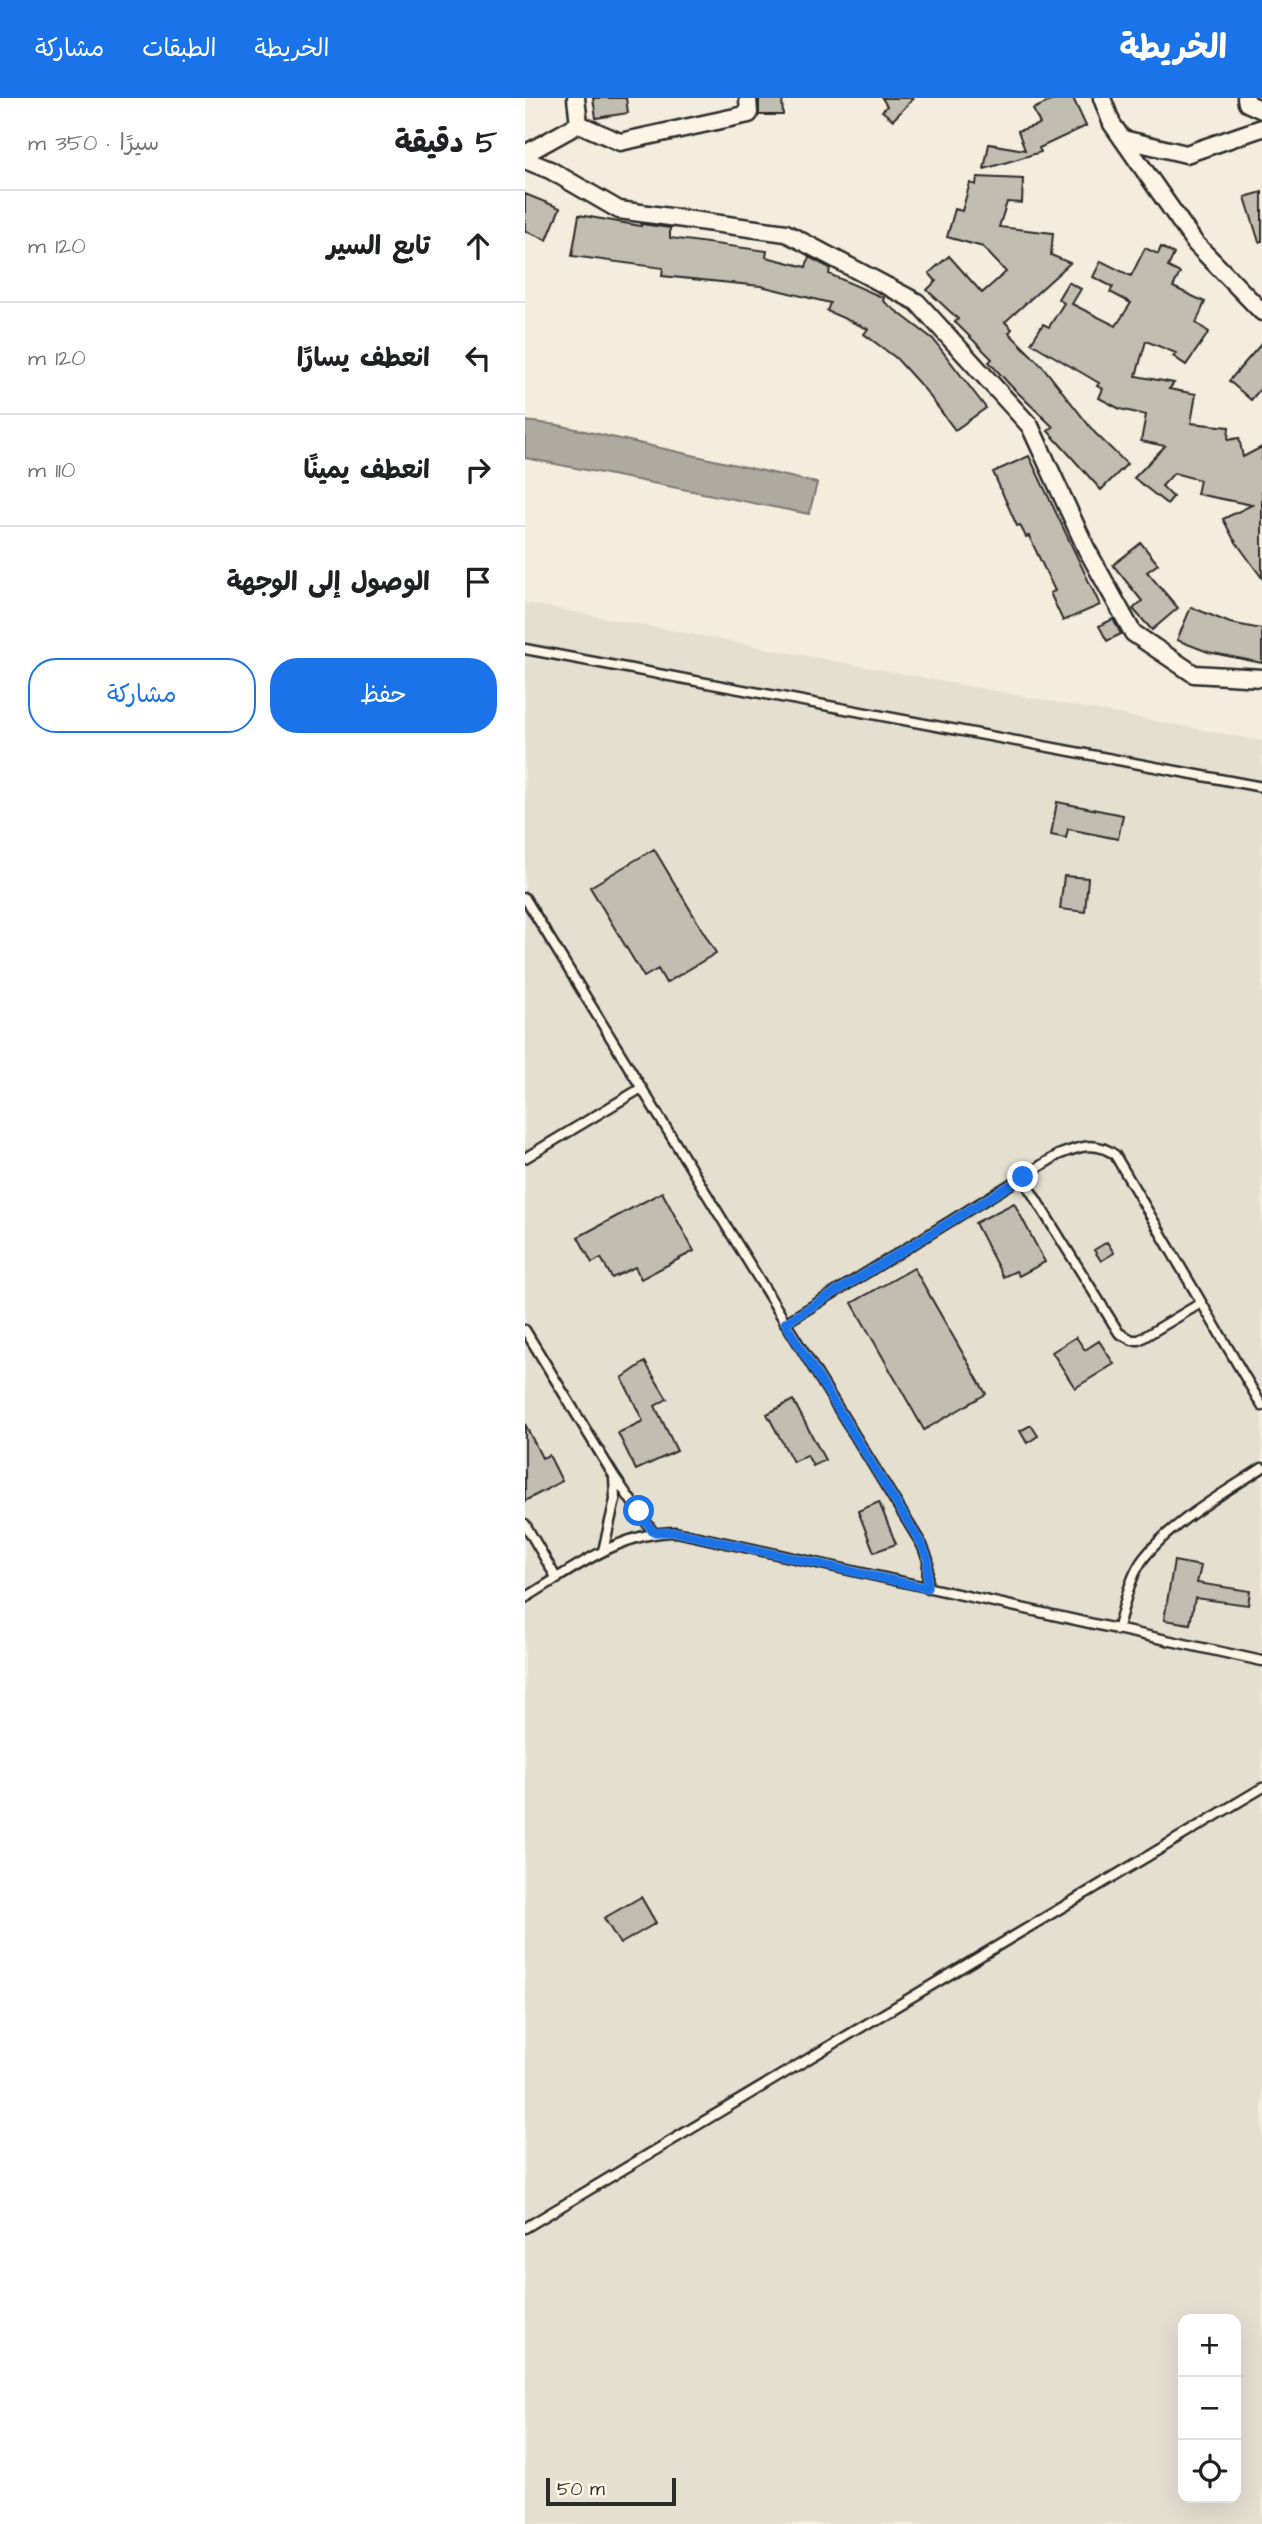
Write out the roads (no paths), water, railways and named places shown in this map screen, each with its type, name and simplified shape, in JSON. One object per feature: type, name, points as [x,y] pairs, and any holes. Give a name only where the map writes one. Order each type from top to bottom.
[{"type":"street","points":[[576,98],[579,124]]},
{"type":"street","points":[[579,124],[620,142],[749,114],[748,98]]},
{"type":"street","points":[[1102,98],[1112,124],[1195,243],[1262,312]]},
{"type":"street","points":[[1246,98],[1247,103],[1262,110]]},
{"type":"street","points":[[525,154],[579,124]]},
{"type":"street","points":[[1123,139],[1186,154],[1262,128]]},
{"type":"street","points":[[525,160],[550,170],[619,210],[786,233],[917,302],[1030,426],[1086,548],[1133,633],[1194,674],[1262,678]]},
{"type":"lane","points":[[525,649],[1262,787]]},
{"type":"lane","points":[[525,898],[922,1545],[928,1560],[927,1588]]},
{"type":"lane","points":[[525,1158],[640,1089]]},
{"type":"lane","points":[[785,1323],[1023,1177],[1077,1147],[1106,1148],[1115,1155],[1262,1406]]},
{"type":"lane","points":[[1023,1177],[1119,1333],[1125,1338],[1139,1340],[1201,1303]]},
{"type":"lane","points":[[525,1330],[614,1476],[653,1532]]},
{"type":"lane","points":[[1117,1629],[1133,1576],[1142,1560],[1189,1518],[1262,1468]]},
{"type":"lane","points":[[603,1551],[615,1500],[614,1476]]},
{"type":"lane","points":[[525,1524],[557,1579]]},
{"type":"lane","points":[[525,1598],[603,1551],[632,1538],[653,1532],[676,1532],[1262,1661]]},
{"type":"lane","points":[[525,2228],[1262,1788]]}]
